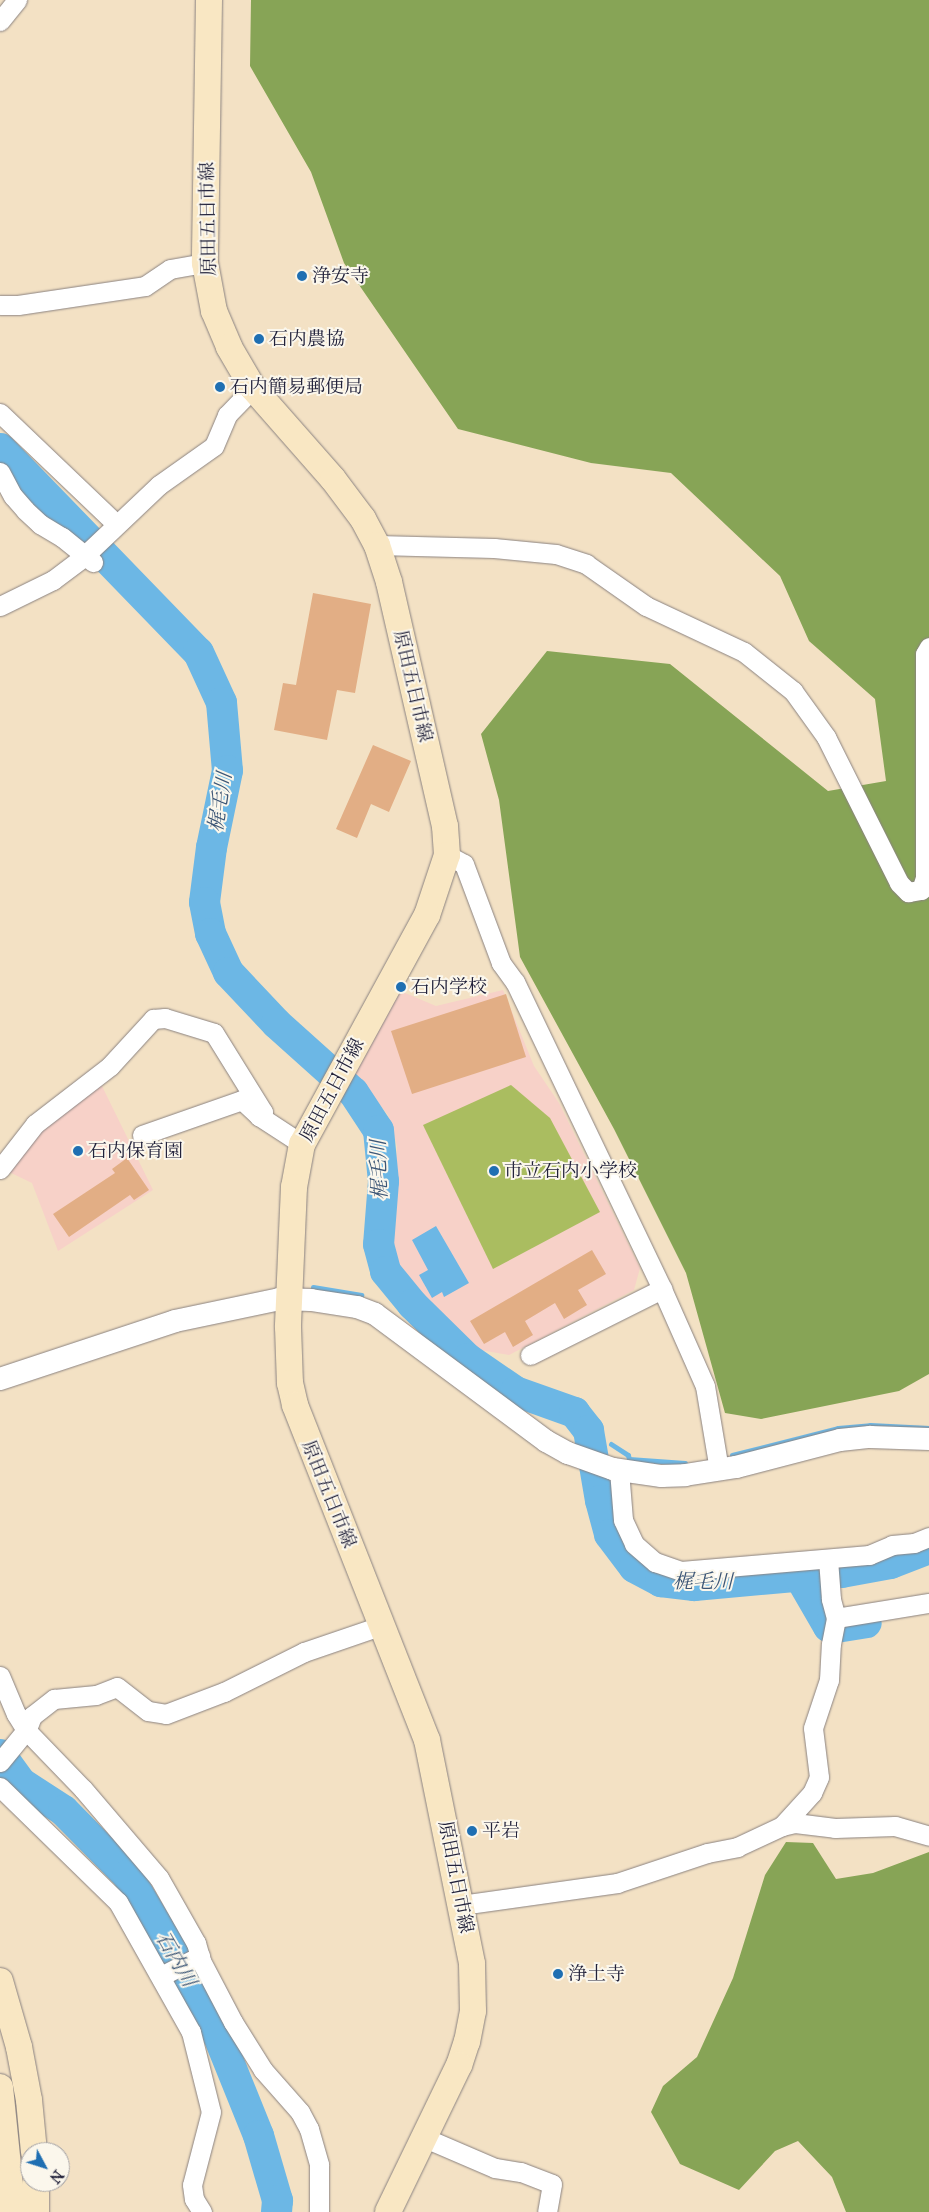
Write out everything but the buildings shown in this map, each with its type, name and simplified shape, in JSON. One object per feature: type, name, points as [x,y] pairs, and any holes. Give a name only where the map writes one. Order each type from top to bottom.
[{"type":"main road","name":"原田五日市線","points":[[209,0],[205,263],[214,311],[229,347],[254,388],[333,479],[363,519],[377,545],[389,582],[445,826],[447,855],[428,915],[302,1144],[296,1165],[294,1187],[287,1337],[290,1383],[294,1405],[427,1740],[472,1964],[473,2011],[468,2041],[459,2066],[388,2212]]},
{"type":"main road","points":[[0,1981],[19,2047],[29,2100],[33,2142]]},
{"type":"main road","points":[[0,2087],[10,2185],[10,2212]]},
{"type":"main road","points":[[36,2192],[36,2212]]},
{"type":"street","points":[[0,21],[17,0]]},
{"type":"street","points":[[0,305],[18,305],[145,286],[170,269],[205,263]]},
{"type":"street","points":[[0,606],[53,580],[88,557],[114,526],[159,485],[214,446],[227,415],[254,388]]},
{"type":"street","points":[[0,413],[114,526]]},
{"type":"street","points":[[0,472],[13,496],[25,510],[40,524],[88,557]]},
{"type":"street","points":[[377,545],[494,548],[556,554],[586,564],[646,606],[744,652],[793,691],[826,737],[899,883],[908,892],[921,890],[925,878],[925,654],[929,648]]},
{"type":"street","points":[[447,855],[464,864],[501,963],[515,982],[662,1289],[705,1386],[719,1470]]},
{"type":"street","points":[[0,1169],[34,1124],[110,1066],[153,1019],[165,1018],[214,1033],[262,1112],[259,1116]]},
{"type":"street","points":[[142,1135],[242,1100],[259,1116],[302,1144]]},
{"type":"street","points":[[530,1355],[662,1289]]},
{"type":"street","points":[[0,1379],[175,1321],[289,1299],[339,1303],[375,1314],[546,1441],[585,1460],[616,1470],[661,1476],[685,1475],[719,1470],[840,1440],[870,1437],[929,1439]]},
{"type":"street","points":[[616,1470],[621,1506],[628,1533],[644,1555],[668,1568],[694,1571],[828,1562],[872,1554],[892,1545],[913,1544],[929,1537]]},
{"type":"street","points":[[782,1826],[816,1786],[818,1777],[814,1728],[829,1680],[831,1644],[836,1624],[828,1562]]},
{"type":"street","points":[[836,1624],[929,1603]]},
{"type":"street","points":[[0,1762],[25,1731],[32,1716],[54,1698],[96,1695],[117,1687],[148,1711],[166,1714],[224,1692],[304,1652],[383,1626]]},
{"type":"street","points":[[0,1676],[25,1731],[83,1789],[152,1868],[196,1943],[198,1956],[224,2006],[254,2055],[300,2112],[309,2129],[319,2165],[319,2212]]},
{"type":"street","points":[[0,1788],[118,1902],[162,1975],[191,2032],[210,2108],[210,2120],[192,2185],[194,2199],[202,2212]]},
{"type":"street","points":[[461,1906],[616,1882],[706,1853],[741,1846],[782,1826],[795,1823],[831,1828],[895,1826],[929,1836]]},
{"type":"street","points":[[162,1975],[198,1956]]},
{"type":"street","points":[[425,2138],[495,2168],[521,2172],[552,2184],[547,2212]]},
{"type":"shaded area","name":"市立石内小学校","points":[[398,990],[436,1006],[503,990],[534,1066],[559,1103],[640,1268],[634,1290],[509,1355],[480,1350],[405,1278],[392,1245],[397,1146],[388,1115],[353,1071]]},
{"type":"shaded area","name":"石内保育園","points":[[101,1084],[153,1190],[58,1251],[32,1183],[7,1171],[37,1131]]},
{"type":"green space","points":[[251,0],[929,0],[929,1374],[899,1391],[761,1419],[725,1413],[686,1273],[614,1129],[520,957],[499,800],[481,734],[547,651],[670,664],[828,791],[886,781],[875,699],[809,641],[780,576],[671,473],[591,463],[458,429],[344,263],[311,172],[250,66]]},
{"type":"green space","points":[[511,1085],[550,1118],[600,1212],[493,1269],[423,1125]]},
{"type":"green space","points":[[786,1842],[813,1843],[836,1879],[873,1873],[929,1852],[929,2212],[846,2212],[832,2177],[798,2141],[775,2151],[739,2190],[680,2164],[651,2112],[663,2086],[697,2057],[733,1978],[765,1875]]},
{"type":"water","points":[[436,1226],[469,1283],[444,1297],[442,1292],[432,1298],[419,1275],[428,1270],[412,1240]]},
{"type":"waterway","name":"梶毛川","points":[[0,448],[198,652],[221,702],[227,770],[211,847],[204,902],[210,933],[228,972],[276,1023],[353,1092],[378,1130],[383,1181],[378,1244],[385,1271],[412,1304],[467,1358],[515,1391],[574,1412],[588,1430],[600,1500],[609,1534],[634,1567],[660,1581],[694,1585],[841,1572],[890,1563],[929,1548]]},
{"type":"waterway","points":[[313,1287],[361,1295]]},
{"type":"waterway","points":[[732,1455],[838,1428],[870,1425],[929,1428]]},
{"type":"waterway","points":[[611,1444],[628,1455],[629,1459],[685,1463]]},
{"type":"waterway","points":[[799,1576],[828,1626],[836,1627],[866,1622]]},
{"type":"waterway","name":"石内川","points":[[0,1754],[20,1782],[63,1810],[127,1875],[182,1967],[218,2036],[258,2135],[277,2200],[276,2212]]},
{"type":"place","name":"浄安寺","points":[[302,276]]},
{"type":"place","name":"石内農協","points":[[259,339]]},
{"type":"place","name":"石内簡易郵便局","points":[[220,387]]},
{"type":"place","name":"石内学校","points":[[401,987]]},
{"type":"place","name":"石内保育園","points":[[78,1151]]},
{"type":"place","name":"市立石内小学校","points":[[494,1171]]},
{"type":"place","name":"平岩","points":[[472,1831]]},
{"type":"place","name":"浄土寺","points":[[558,1974]]}]
